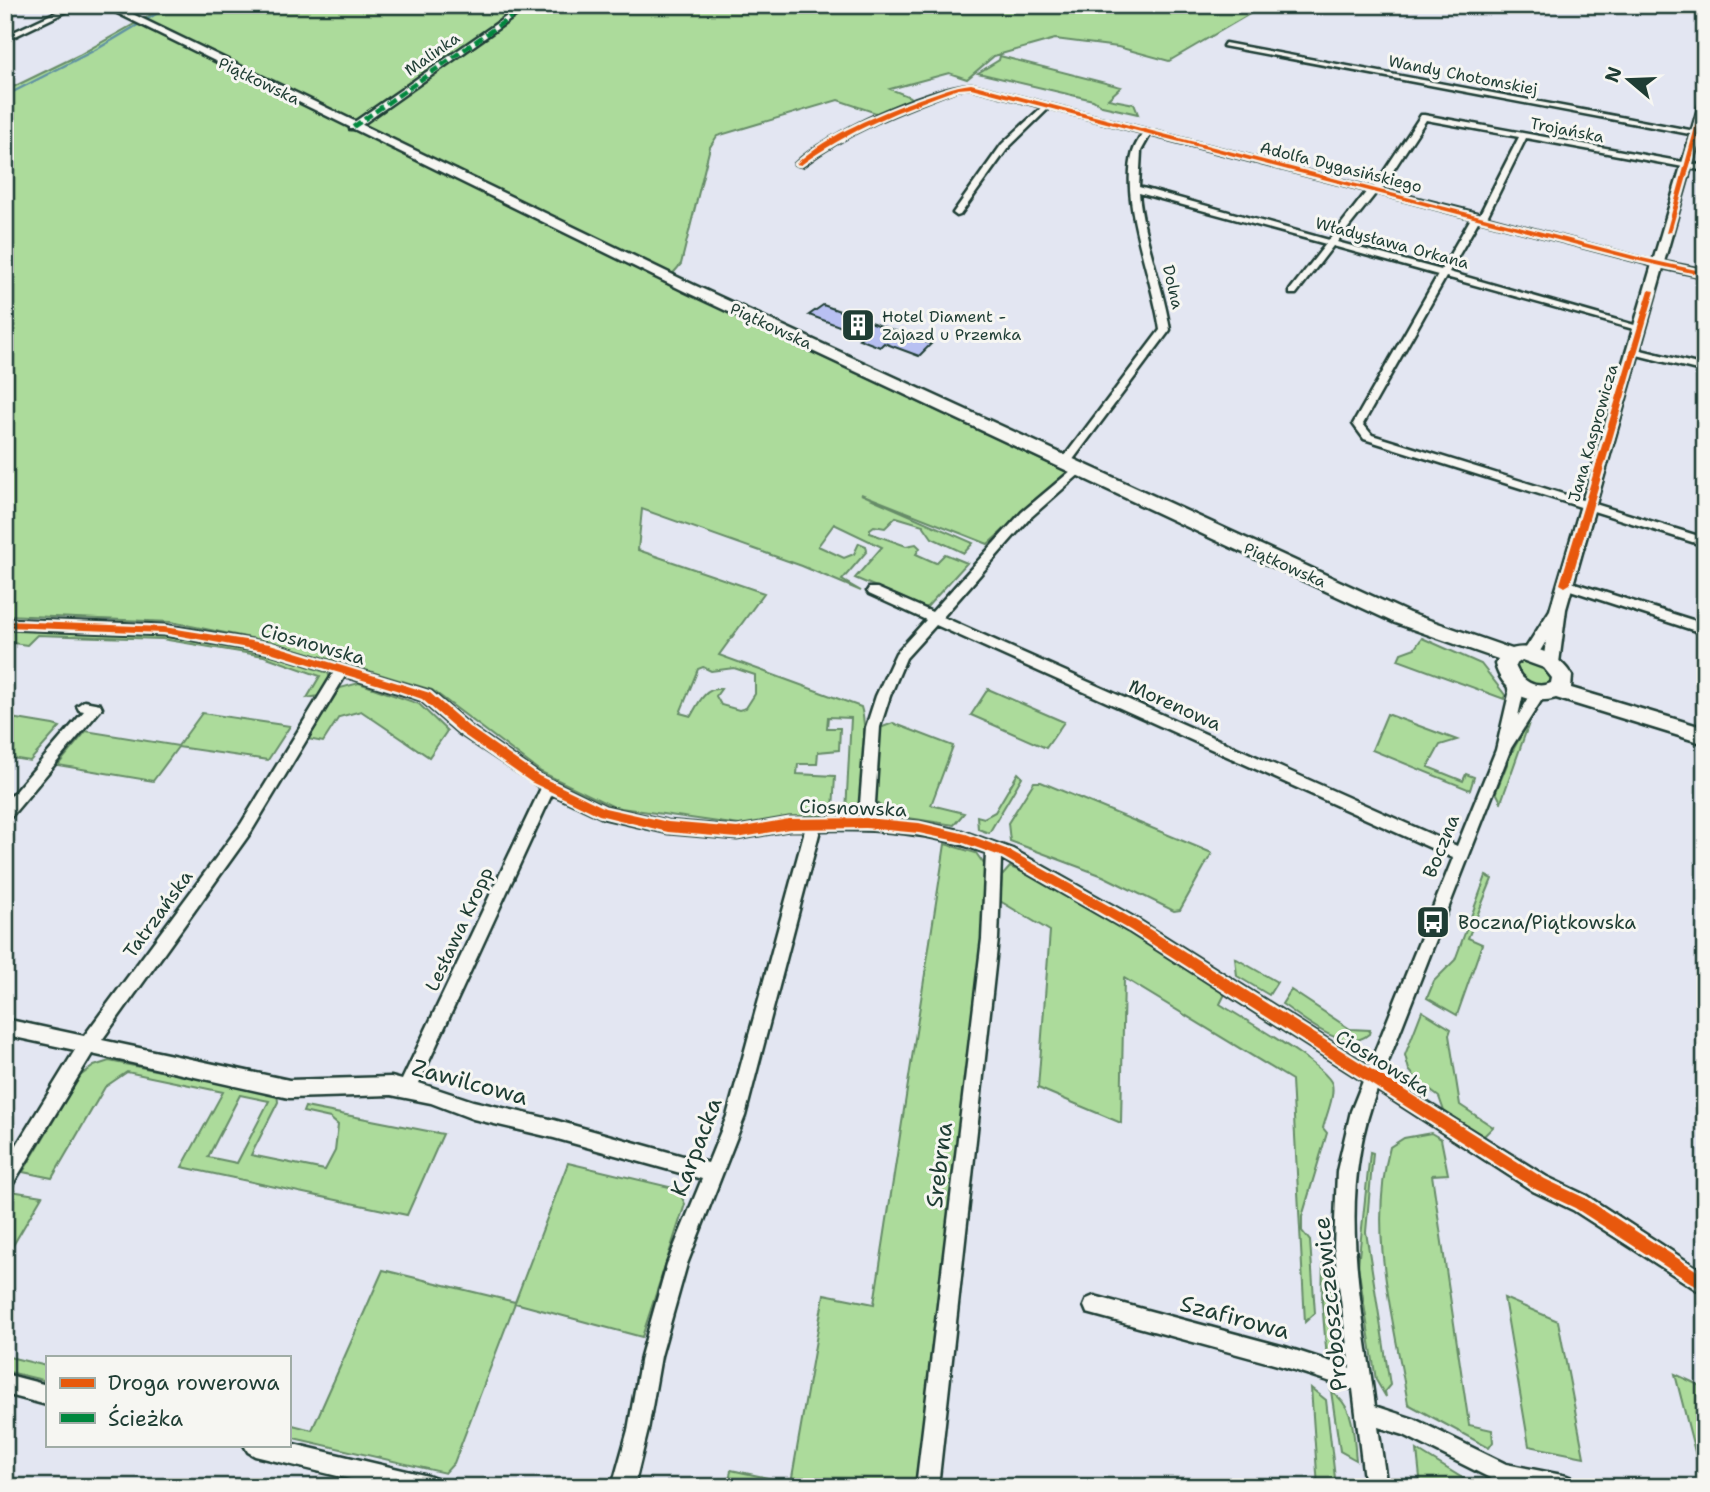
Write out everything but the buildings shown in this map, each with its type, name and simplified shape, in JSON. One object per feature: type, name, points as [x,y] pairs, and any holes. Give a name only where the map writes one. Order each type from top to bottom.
[{"type":"main road","name":"Piątkowska","points":[[106,5],[353,127],[1071,466],[1402,618],[1515,666]]},
{"type":"main road","points":[[1515,666],[1705,736]]},
{"type":"main road","points":[[1515,666],[1552,681]]},
{"type":"street","points":[[5,39],[76,5]]},
{"type":"street","name":"Malinka","points":[[353,127],[528,5]]},
{"type":"street","points":[[1674,5],[1705,10]]},
{"type":"street","name":"Wandy Chotomskiej","points":[[1225,45],[1695,133]]},
{"type":"street","name":"Adolfa Dygasińskiego","points":[[799,164],[821,146],[863,122],[957,87],[971,86],[1372,191],[1705,274]]},
{"type":"street","points":[[957,212],[1005,146],[1048,105]]},
{"type":"street","name":"Jana Kasprowicza","points":[[1552,681],[1558,609],[1704,109]]},
{"type":"street","name":"Trojańska","points":[[1372,191],[1377,189],[1424,117],[1705,169]]},
{"type":"street","name":"Dolna","points":[[866,823],[873,727],[901,656],[1071,466],[1165,330],[1162,300],[1142,230],[1136,189],[1135,154],[1147,132]]},
{"type":"street","points":[[1523,136],[1483,216],[1476,217],[1442,274],[1359,424],[1368,437],[1705,542]]},
{"type":"street","name":"Władysława Orkana","points":[[1136,189],[1640,328]]},
{"type":"street","points":[[1293,292],[1372,191]]},
{"type":"street","points":[[1633,351],[1705,369]]},
{"type":"street","points":[[1565,584],[1705,629]]},
{"type":"street","name":"Morenowa","points":[[873,591],[1460,854]]},
{"type":"street","name":"Jana Kasprowicza","points":[[1515,666],[1558,609]]},
{"type":"street","name":"Ciosnowska","points":[[5,624],[164,630],[270,648],[342,670],[426,696],[465,730],[549,786],[603,812],[668,827],[737,833],[789,824],[866,823],[919,828],[962,837],[994,849],[1134,926],[1539,1184],[1580,1203],[1705,1285]]},
{"type":"street","name":"Boczna","points":[[1373,1077],[1503,750],[1516,694],[1515,666]]},
{"type":"street","name":"Tatrzańska","points":[[5,1181],[87,1046],[230,852],[342,670]]},
{"type":"street","name":"Boczna","points":[[1503,750],[1552,681]]},
{"type":"street","points":[[5,814],[95,708],[84,706]]},
{"type":"street","name":"Lesława Kropp","points":[[407,1089],[549,786]]},
{"type":"street","name":"Karpacka","points":[[623,1487],[638,1430],[652,1356],[677,1265],[736,1116],[814,824]]},
{"type":"street","name":"Srebrna","points":[[926,1487],[990,939],[994,849]]},
{"type":"street","name":"Zawilcowa","points":[[5,1027],[289,1089],[391,1086],[407,1089],[431,1094],[473,1110],[554,1129],[713,1173]]},
{"type":"street","name":"Proboszczewice","points":[[1373,1077],[1354,1132],[1346,1171],[1343,1209],[1347,1279],[1376,1487]]},
{"type":"street","name":"Szafirowa","points":[[1094,1306],[1285,1357],[1362,1382]]},
{"type":"street","points":[[5,1384],[46,1395]]},
{"type":"street","points":[[1366,1413],[1408,1426],[1504,1474],[1567,1487]]},
{"type":"street","points":[[259,1446],[428,1487]]},
{"type":"green space","points":[[168,5],[1265,5],[1169,61],[1118,47],[1055,39],[994,56],[967,79],[949,73],[890,89],[915,99],[879,114],[838,100],[717,136],[710,147],[681,264],[665,283],[1067,472],[988,544],[861,494],[973,543],[964,553],[932,538],[923,525],[896,517],[885,528],[874,526],[870,529],[870,533],[906,546],[916,544],[920,548],[916,554],[936,563],[945,554],[967,563],[926,608],[855,578],[882,547],[834,524],[818,546],[844,558],[854,554],[859,543],[866,546],[867,551],[842,580],[861,591],[802,566],[642,509],[638,550],[764,593],[719,655],[861,707],[865,745],[864,777],[859,804],[854,812],[846,812],[851,718],[828,717],[827,728],[840,728],[839,750],[818,752],[817,764],[798,764],[797,774],[835,776],[833,810],[829,816],[739,825],[614,807],[541,772],[432,690],[275,643],[171,622],[5,615],[5,91],[79,55]],"holes":[[[703,667],[711,671],[734,668],[755,675],[755,694],[746,708],[739,710],[721,705],[716,696],[721,689],[715,689],[706,693],[691,716],[680,713],[698,669]]]},
{"type":"green space","points":[[1000,56],[1121,87],[1108,99],[1134,104],[1138,114],[1102,106],[1093,100],[978,73],[999,60]]},
{"type":"green space","points":[[5,628],[162,634],[267,653],[328,673],[330,678],[319,696],[307,698],[320,676],[264,656],[162,639],[37,635],[27,645],[5,642]]},
{"type":"green space","points":[[1422,638],[1481,664],[1505,695],[1504,699],[1398,660],[1401,653],[1415,648]]},
{"type":"green space","points":[[1524,661],[1544,666],[1552,677],[1550,683],[1532,685],[1519,677],[1515,666]]},
{"type":"green space","points":[[359,683],[419,704],[447,731],[429,757],[361,711],[339,717],[323,742],[308,739],[340,688]]},
{"type":"green space","points":[[988,689],[1064,722],[1046,748],[971,715]]},
{"type":"green space","points":[[202,713],[290,726],[268,760],[178,747],[153,781],[58,765],[86,731],[178,746]]},
{"type":"green space","points":[[1387,714],[1457,740],[1440,745],[1428,767],[1463,781],[1466,774],[1474,777],[1470,790],[1372,750]]},
{"type":"green space","points":[[5,717],[60,727],[30,761],[5,757]]},
{"type":"green space","points":[[1530,719],[1501,802],[1496,792],[1512,752]]},
{"type":"green space","points":[[893,723],[953,746],[931,805],[964,813],[954,825],[889,815],[875,801],[880,728]]},
{"type":"green space","points":[[1018,773],[1022,777],[989,833],[978,829],[977,816],[984,818],[995,812]]},
{"type":"green space","points":[[1034,782],[1041,782],[1212,853],[1180,910],[1174,911],[1103,876],[1010,841],[1008,823]]},
{"type":"green space","points":[[945,844],[976,853],[986,867],[983,937],[915,1487],[728,1487],[731,1470],[791,1483],[824,1294],[874,1304]]},
{"type":"green space","points":[[1010,867],[1039,879],[1094,909],[1225,994],[1220,1004],[1299,1054],[1326,1075],[1332,1084],[1331,1100],[1323,1128],[1327,1133],[1302,1217],[1302,1231],[1310,1241],[1315,1313],[1305,1322],[1292,1080],[1124,978],[1121,1123],[1038,1088],[1050,931],[1000,901],[1002,876]]},
{"type":"green space","points":[[1486,876],[1492,879],[1468,938],[1482,944],[1457,1015],[1427,998],[1434,981],[1455,960]]},
{"type":"green space","points":[[1235,958],[1277,982],[1269,995],[1237,976]]},
{"type":"green space","points":[[1291,990],[1350,1029],[1370,1030],[1369,1034],[1348,1040],[1324,1032],[1282,1004]]},
{"type":"green space","points":[[1422,1011],[1451,1029],[1449,1035],[1460,1105],[1493,1127],[1483,1137],[1444,1111],[1439,1097],[1419,1082],[1409,1070],[1405,1055]]},
{"type":"green space","points":[[109,1061],[277,1094],[278,1102],[251,1155],[325,1170],[335,1151],[338,1125],[330,1118],[303,1112],[305,1107],[443,1134],[407,1215],[182,1167],[223,1092],[127,1072],[105,1087],[52,1178],[23,1172],[80,1076],[94,1066]],"holes":[[[240,1095],[269,1101],[237,1163],[208,1157]]]},
{"type":"green space","points":[[1431,1133],[1441,1139],[1448,1174],[1432,1175],[1469,1425],[1492,1430],[1493,1442],[1489,1448],[1408,1404],[1390,1308],[1381,1211],[1390,1147],[1404,1138]]},
{"type":"green space","points":[[1370,1152],[1373,1153],[1366,1232],[1390,1385],[1385,1391],[1386,1397],[1376,1380],[1358,1266]]},
{"type":"green space","points":[[568,1163],[678,1189],[685,1204],[642,1337],[515,1303],[454,1463],[445,1473],[290,1437],[290,1424],[312,1430],[383,1270],[515,1302]]},
{"type":"green space","points":[[11,1191],[42,1196],[5,1259],[5,1200]]},
{"type":"green space","points":[[1323,1262],[1337,1314],[1338,1349],[1327,1359],[1322,1302]]},
{"type":"green space","points":[[1504,1298],[1558,1321],[1584,1457],[1529,1446]]},
{"type":"green space","points":[[5,1356],[46,1366],[46,1381],[5,1371]]},
{"type":"green space","points":[[1675,1374],[1705,1388],[1705,1487],[1704,1487]]},
{"type":"green space","points":[[1311,1388],[1326,1400],[1336,1487],[1318,1487]]},
{"type":"green space","points":[[1331,1391],[1349,1413],[1356,1460],[1340,1451]]},
{"type":"green space","points":[[1417,1450],[1469,1482],[1489,1487],[1421,1487]]},
{"type":"waterway","points":[[5,96],[99,48],[171,5]]},
{"type":"marked path","points":[[353,127],[528,5]]},
{"type":"cycle path","points":[[799,164],[835,139],[874,119],[957,87],[971,86],[1641,260],[1705,274]]},
{"type":"cycle path","points":[[1668,232],[1705,102]]},
{"type":"cycle path","points":[[1565,584],[1651,291]]},
{"type":"cycle path","points":[[5,624],[164,630],[270,648],[398,687],[426,696],[465,730],[535,779],[603,812],[668,827],[737,833],[789,824],[866,823],[919,828],[962,837],[1007,854],[1134,926],[1540,1184],[1580,1203],[1705,1285]]},
{"type":"place","name":"Hotel Diament - Zajazd u Przemka","points":[[858,325]]},
{"type":"place","name":"Boczna/Piątkowska","points":[[1433,922]]}]
